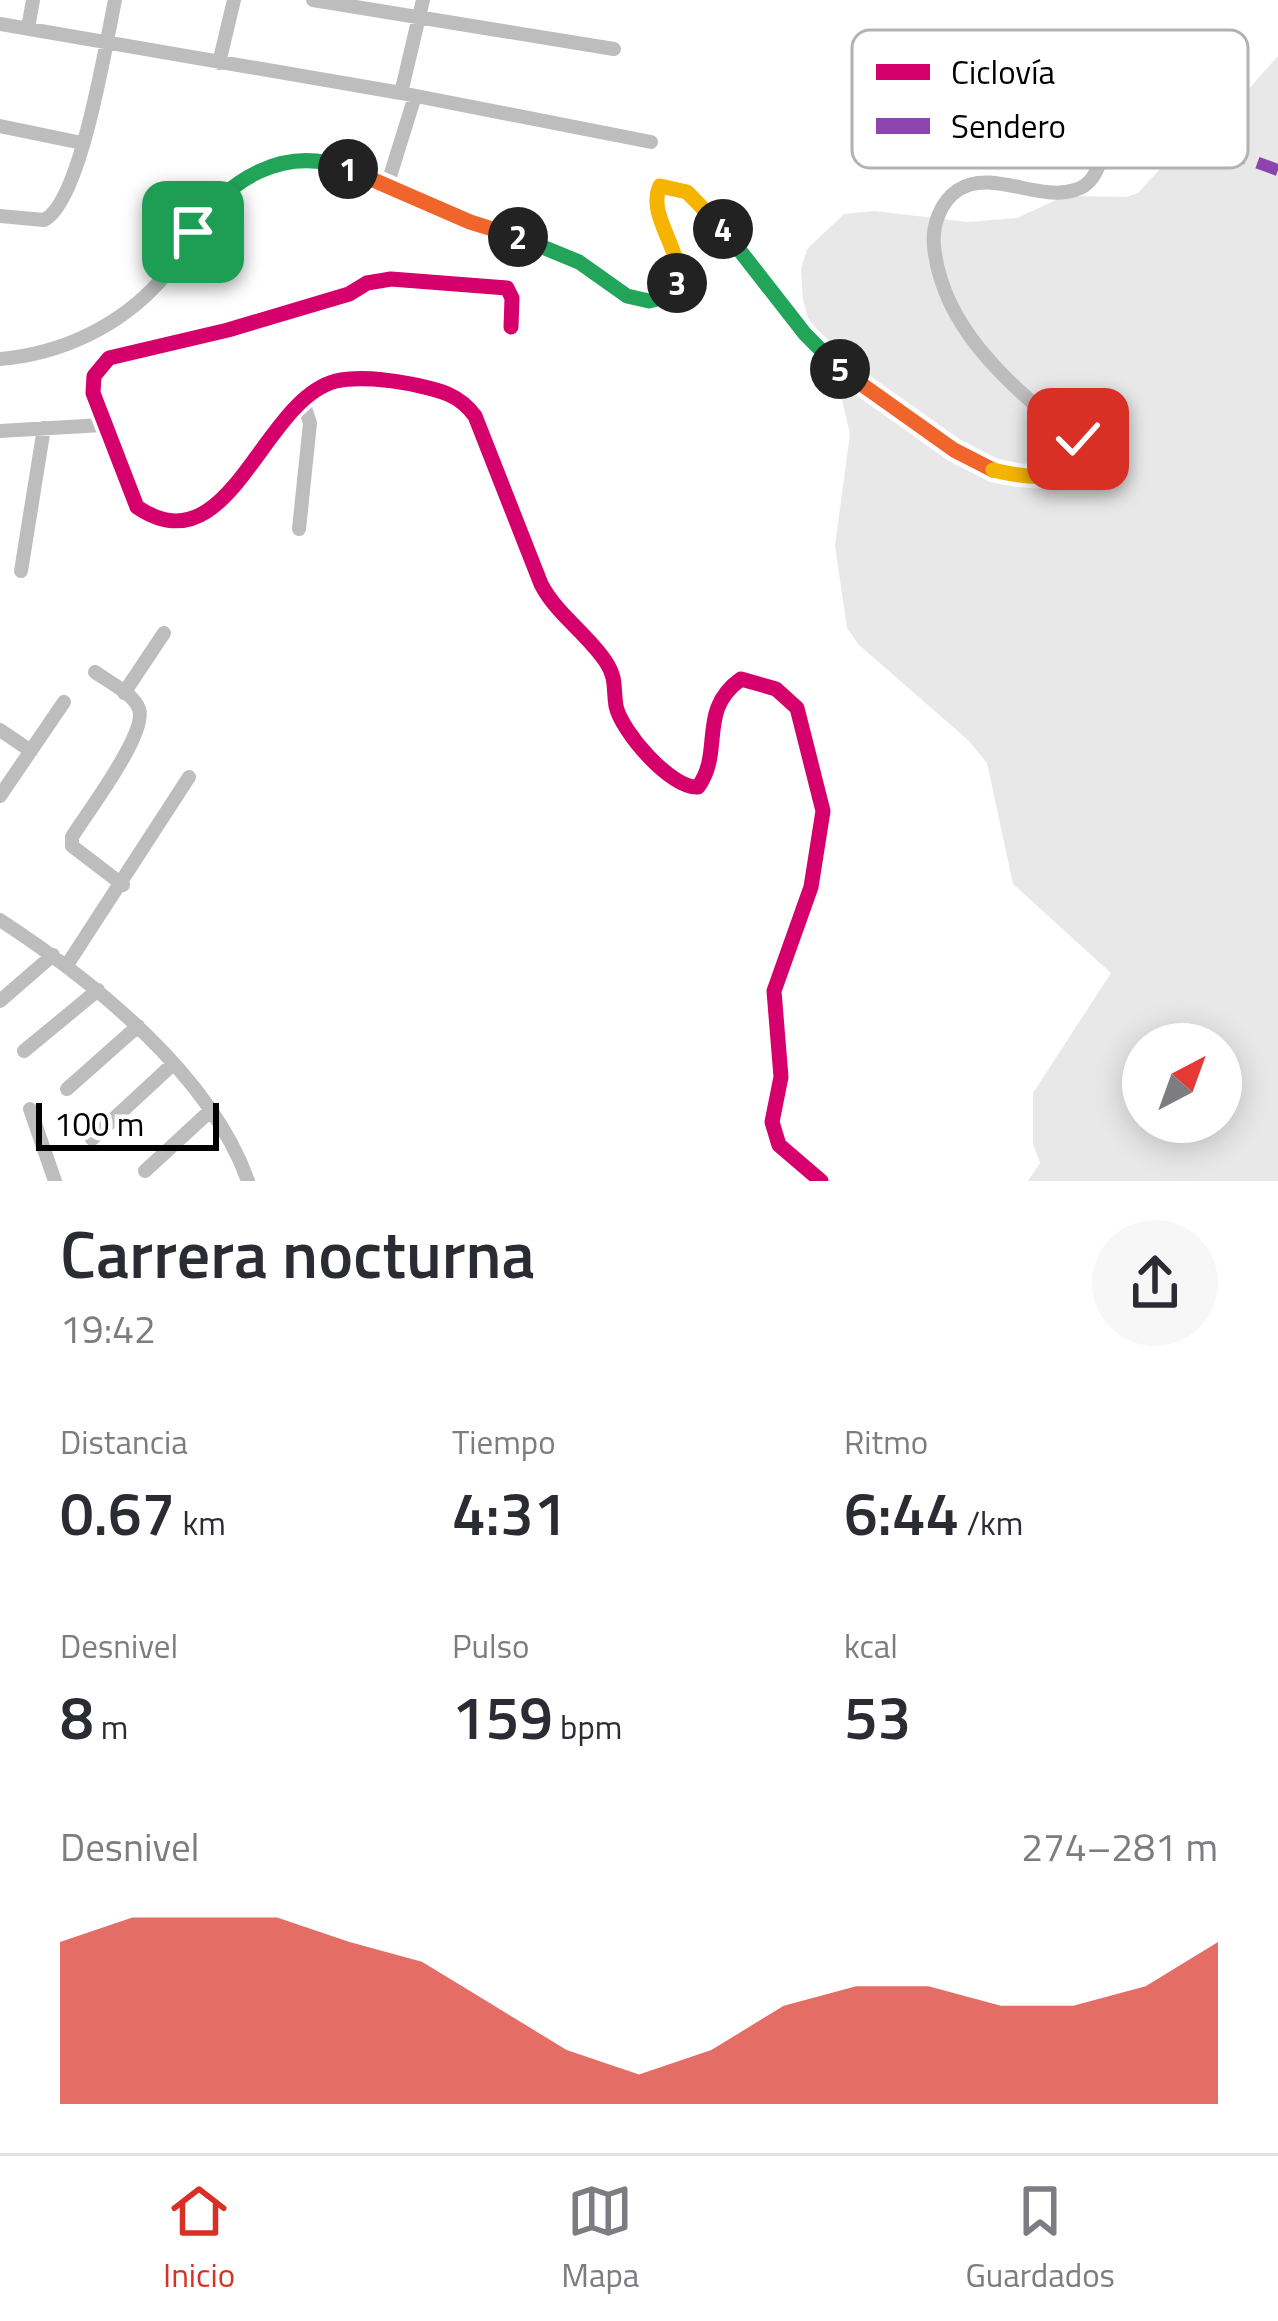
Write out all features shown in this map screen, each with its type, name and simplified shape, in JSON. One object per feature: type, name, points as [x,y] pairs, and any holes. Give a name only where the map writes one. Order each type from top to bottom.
[{"type":"street","points":[[28,28],[34,0]]},
{"type":"street","points":[[0,216],[52,217],[63,202],[82,143],[115,0]]},
{"type":"street","points":[[219,63],[234,0]]},
{"type":"street","points":[[313,0],[614,49]]},
{"type":"street","points":[[387,186],[423,0]]},
{"type":"street","points":[[0,24],[408,94],[651,142]]},
{"type":"street","points":[[0,126],[82,143]]},
{"type":"street","points":[[0,358],[46,354],[64,347],[145,296],[174,263],[214,200],[257,171],[297,160],[340,166],[579,262],[627,296],[649,301],[667,297],[677,286],[676,256],[656,191],[666,184],[704,205],[805,334],[858,384],[991,470],[1022,477],[1061,474],[1089,462],[1092,450],[1016,388],[952,315],[935,255],[934,226],[958,189],[976,182],[1047,192],[1076,190],[1090,181],[1096,168]]},
{"type":"street","points":[[511,327],[512,298],[507,288],[391,279],[229,330],[109,358],[94,376],[93,393],[137,507],[153,518],[187,518],[219,507],[266,441],[303,402],[337,381],[402,383],[442,391],[464,401],[475,416],[550,601],[614,675],[618,712],[642,747],[686,788],[698,787],[708,773],[718,701],[728,688],[741,679],[756,682],[776,689],[797,708],[823,811],[812,887],[774,991],[781,1078],[772,1122],[779,1144],[821,1181]]},
{"type":"street","points":[[299,529],[310,423],[303,402]]},
{"type":"street","points":[[0,431],[102,425]]},
{"type":"street","points":[[21,571],[44,428]]},
{"type":"street","points":[[124,693],[164,633]]},
{"type":"street","points":[[95,672],[138,705],[139,729],[72,837],[77,854],[123,885]]},
{"type":"street","points":[[0,796],[64,702]]},
{"type":"street","points":[[0,730],[31,751]]},
{"type":"street","points":[[67,965],[189,777]]},
{"type":"street","points":[[0,920],[67,965],[138,1026],[209,1112],[241,1160],[248,1181]]},
{"type":"street","points":[[0,1001],[53,955]]},
{"type":"street","points":[[23,1051],[98,990]]},
{"type":"street","points":[[68,1090],[138,1026]]},
{"type":"street","points":[[92,1139],[173,1064]]},
{"type":"street","points":[[31,1109],[55,1181]]},
{"type":"street","points":[[145,1171],[209,1112]]},
{"type":"shaded area","points":[[1278,56],[1278,1181],[1028,1181],[1040,1163],[1033,1144],[1033,1093],[1111,973],[1013,884],[987,763],[968,740],[859,645],[847,628],[835,546],[850,434],[836,374],[814,339],[803,300],[801,269],[807,249],[844,214],[875,211],[967,222],[1017,218],[1065,196],[1138,193],[1161,168],[1248,168],[1248,90]]},
{"type":"marked path","points":[[1248,159],[1278,170]]},
{"type":"cycle path","points":[[511,327],[512,298],[507,288],[391,279],[228,330],[109,358],[94,376],[93,393],[137,507],[169,520],[197,517],[221,500],[286,418],[310,394],[336,381],[384,380],[447,394],[475,416],[541,584],[606,662],[620,717],[662,769],[698,787],[710,760],[719,704],[741,679],[776,689],[797,708],[823,811],[811,887],[774,991],[781,1077],[772,1122],[779,1145],[821,1181]]},
{"type":"route","points":[[193,232],[214,200],[257,171],[297,160],[318,162],[340,166],[579,262],[627,296],[649,301],[667,297],[677,286],[680,272],[656,202],[656,191],[666,184],[704,205],[832,362],[954,450],[991,470],[1022,477],[1061,474],[1080,468],[1093,456],[1078,439]]}]
